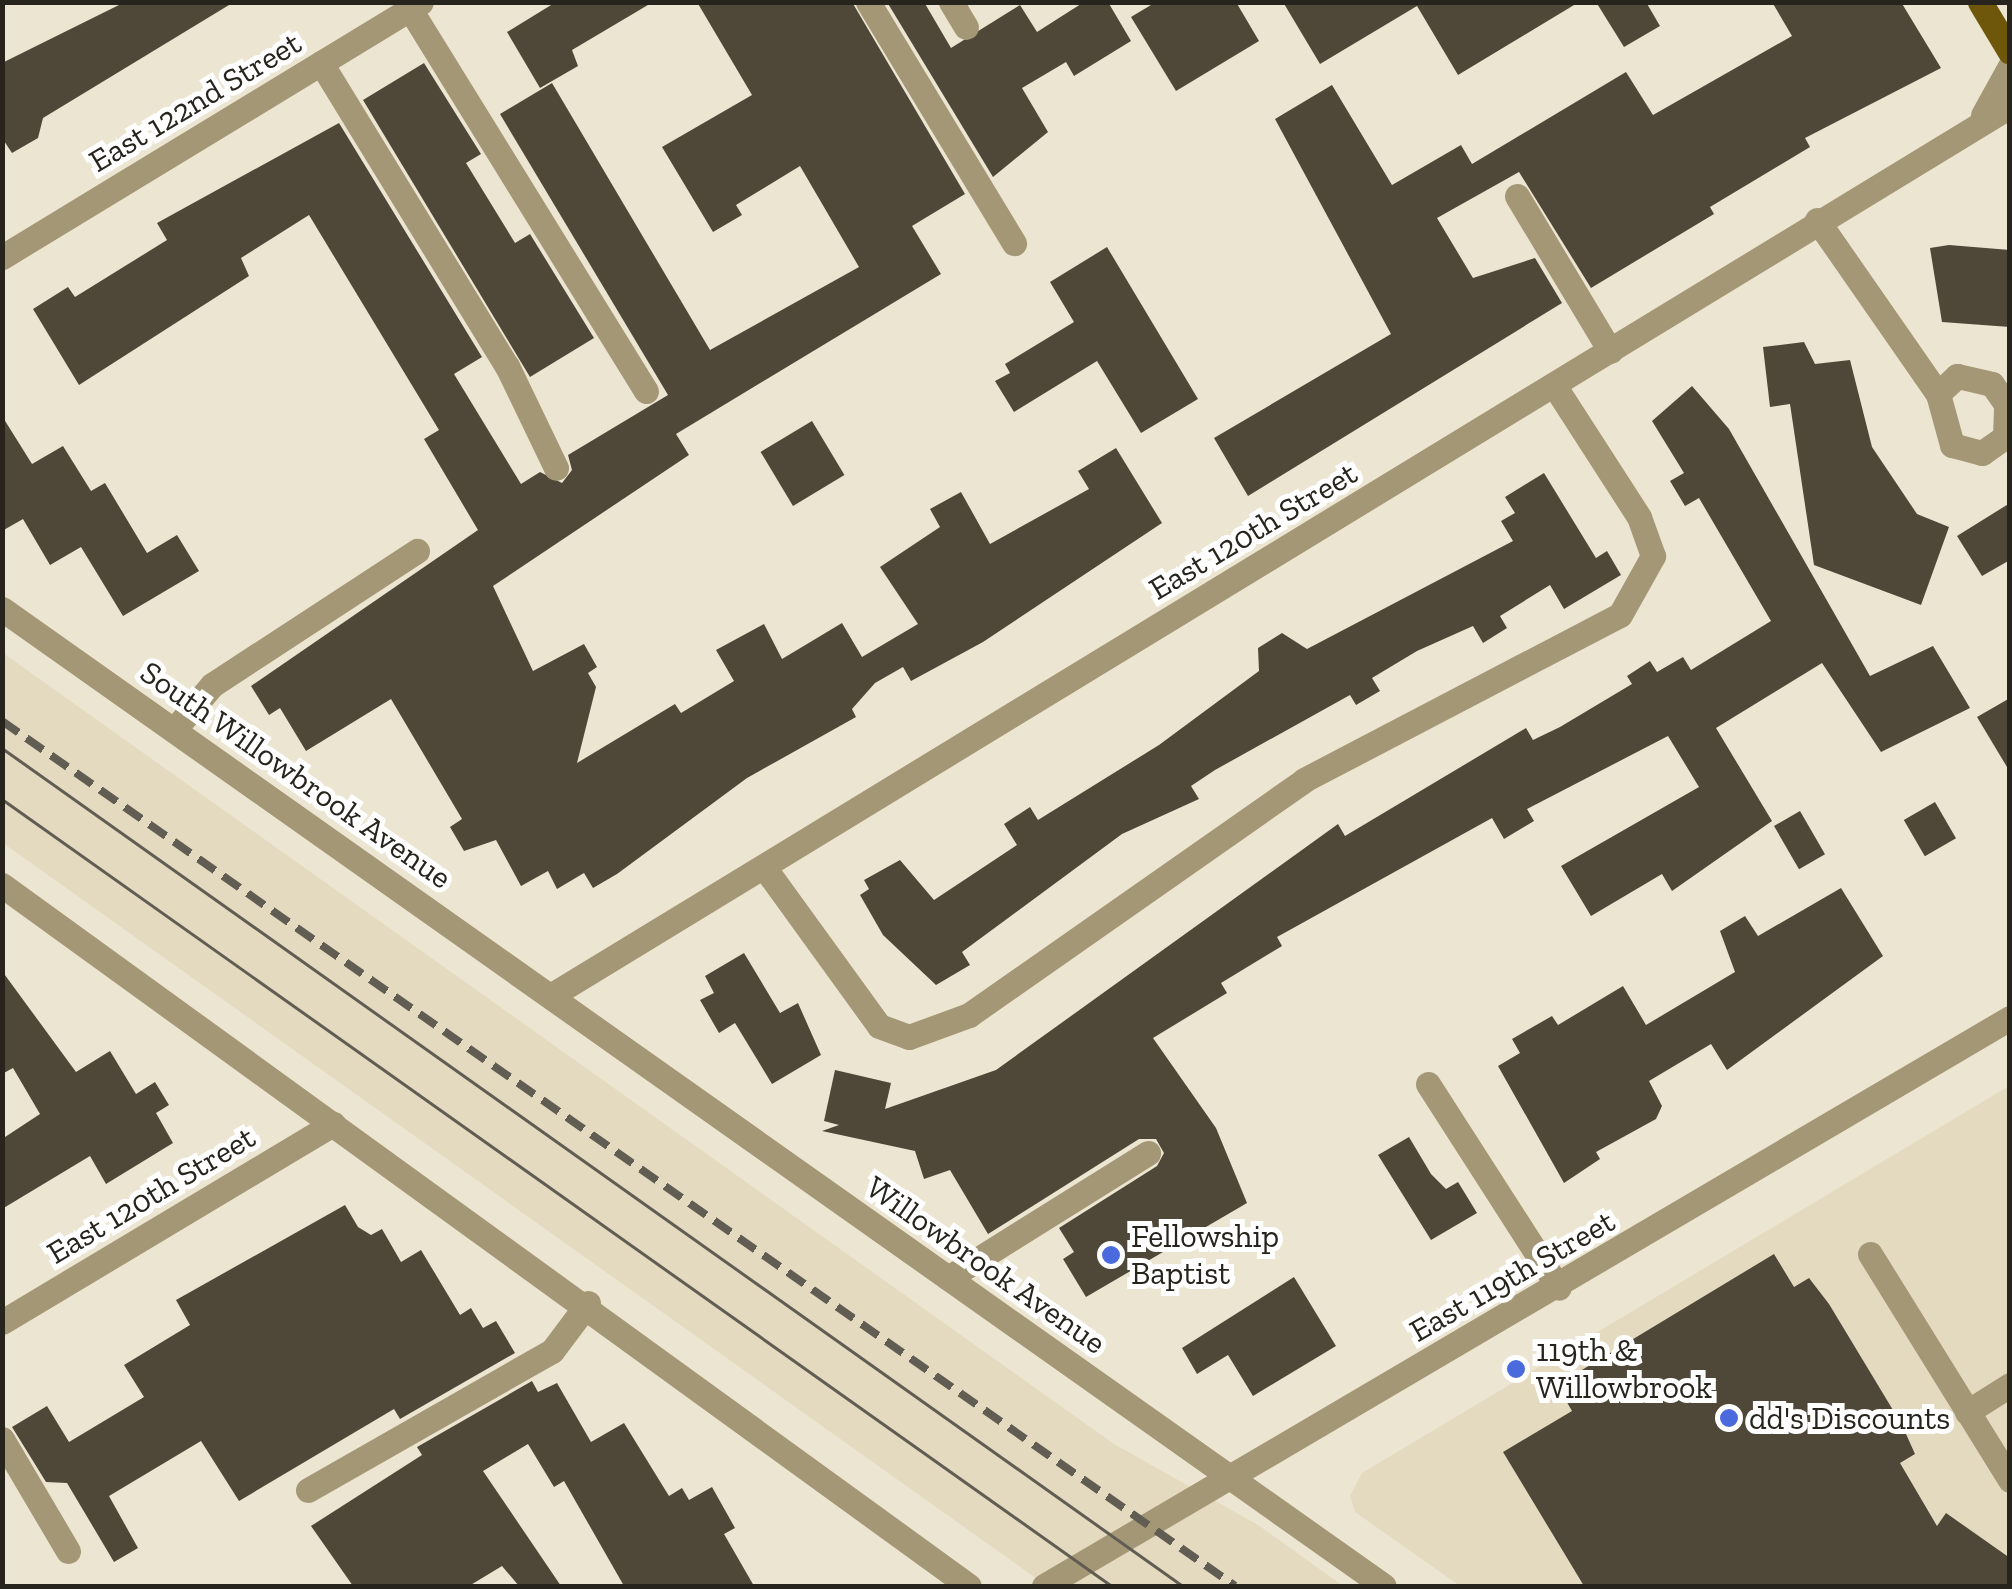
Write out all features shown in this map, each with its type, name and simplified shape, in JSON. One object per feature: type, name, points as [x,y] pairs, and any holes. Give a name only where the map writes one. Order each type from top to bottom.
[{"type":"main road","points":[[1980,2],[2010,52]]},
{"type":"street","points":[[868,2],[1014,242]]},
{"type":"street","points":[[951,2],[966,27]]},
{"type":"street","points":[[416,6],[646,392]]},
{"type":"street","name":"East 122nd Street","points":[[2,257],[416,6]]},
{"type":"street","points":[[321,63],[507,366],[556,468]]},
{"type":"street","name":"East 120th Street","points":[[1984,115],[2010,66]]},
{"type":"street","name":"East 120th Street","points":[[552,995],[1554,385],[1984,115],[2010,106]]},
{"type":"street","points":[[1517,196],[1610,350]]},
{"type":"street","points":[[1818,220],[1938,394]]},
{"type":"street","points":[[764,867],[879,1026],[909,1037],[969,1015],[1304,780],[1620,614],[1653,556],[1638,517],[1554,385]]},
{"type":"street","points":[[174,730],[212,684],[417,551]]},
{"type":"street","name":"South Willowbrook Avenue","points":[[2,609],[552,995]]},
{"type":"street","points":[[2,886],[588,1304],[969,1586]]},
{"type":"street","name":"Willowbrook Avenue","points":[[552,995],[1384,1586]]},
{"type":"street","name":"East 119th Street","points":[[1044,1586],[1228,1476],[1560,1288],[2010,1018]]},
{"type":"street","points":[[1428,1084],[1560,1288]]},
{"type":"street","name":"East 120th Street","points":[[2,1322],[333,1124]]},
{"type":"street","points":[[948,1278],[1148,1153]]},
{"type":"street","points":[[1870,1254],[2010,1480]]},
{"type":"street","points":[[308,1490],[552,1352],[588,1304]]},
{"type":"street","points":[[1966,1412],[2010,1386]]},
{"type":"street","points":[[2,1439],[68,1552]]},
{"type":"shaded area","points":[[3,653],[1114,1444],[1258,1525],[1343,1586],[1047,1586],[3,843]]},
{"type":"shaded area","points":[[2009,1086],[2009,1586],[1460,1586],[1355,1512],[1350,1496],[1362,1473]]},
{"type":"building","points":[[125,2],[234,2],[43,118],[38,138],[12,153],[2,138],[2,63]]},
{"type":"building","points":[[556,2],[653,2],[572,50],[578,66],[540,88],[507,32]]},
{"type":"building","points":[[697,2],[852,2],[965,194],[912,226],[941,274],[676,434],[689,455],[493,586],[533,671],[584,644],[597,667],[588,673],[596,687],[577,763],[675,704],[681,713],[734,681],[716,650],[764,624],[782,659],[842,623],[862,657],[918,624],[880,567],[940,527],[930,509],[961,492],[990,544],[1089,489],[1078,471],[1116,448],[1162,523],[983,642],[911,681],[903,667],[875,683],[852,709],[856,717],[747,778],[593,888],[584,873],[557,889],[548,871],[521,886],[496,840],[464,851],[450,827],[462,819],[391,699],[306,751],[280,708],[269,715],[251,686],[478,530],[424,439],[439,430],[309,215],[241,258],[249,276],[79,385],[33,309],[68,287],[75,297],[167,240],[157,223],[339,123],[482,357],[454,374],[521,484],[540,472],[562,483],[572,470],[568,455],[668,395],[500,114],[552,83],[710,350],[859,267],[800,166],[736,205],[742,215],[713,232],[662,147],[752,95]]},
{"type":"building","points":[[887,2],[924,2],[951,48],[1020,5],[1037,32],[1084,2],[1108,2],[1131,41],[1074,76],[1066,62],[1022,88],[1048,132],[993,177]]},
{"type":"building","points":[[1156,2],[1236,2],[1259,41],[1176,91],[1131,17]]},
{"type":"building","points":[[1283,2],[1579,2],[1458,75],[1417,6],[1320,64]]},
{"type":"building","points":[[1596,2],[1646,2],[1660,26],[1624,47]]},
{"type":"building","points":[[1772,2],[1901,2],[1941,68],[1805,138],[1810,147],[1710,207],[1714,214],[1591,288],[1519,172],[1437,218],[1473,278],[1535,258],[1562,303],[1248,496],[1214,438],[1391,334],[1275,119],[1332,85],[1392,185],[1461,145],[1472,164],[1626,72],[1653,115],[1792,36]]},
{"type":"building","points":[[424,63],[481,154],[466,163],[515,243],[530,234],[594,338],[530,377],[363,100]]},
{"type":"building","points":[[1949,245],[2010,250],[2010,327],[1942,322],[1930,248]]},
{"type":"building","points":[[1107,247],[1198,399],[1141,433],[1097,361],[1014,412],[995,381],[1010,373],[1005,364],[1074,322],[1050,282]]},
{"type":"building","points":[[1804,342],[1815,364],[1850,360],[1872,447],[1917,514],[1949,527],[1921,605],[1814,565],[1790,404],[1770,407],[1763,347]]},
{"type":"building","points":[[1692,386],[1729,429],[1870,676],[1933,646],[1970,708],[1881,752],[1822,663],[1716,728],[1772,821],[1672,891],[1662,874],[1591,916],[1561,866],[1699,787],[1668,736],[1527,809],[1534,821],[1504,839],[1492,818],[1277,937],[1282,946],[1221,983],[1227,993],[1153,1038],[1216,1128],[1247,1203],[1086,1297],[1063,1259],[1074,1252],[1059,1228],[1157,1166],[1164,1153],[1156,1139],[1139,1139],[988,1234],[950,1170],[924,1179],[915,1151],[822,1131],[839,1125],[824,1121],[835,1070],[891,1083],[885,1109],[996,1070],[1338,824],[1345,836],[1526,728],[1533,740],[1560,727],[1632,684],[1627,676],[1650,661],[1657,672],[1683,657],[1691,670],[1771,621],[1699,498],[1685,506],[1670,481],[1684,473],[1652,421]]},
{"type":"building","points":[[2,416],[32,464],[63,446],[91,491],[105,483],[147,553],[177,535],[199,571],[123,616],[81,547],[50,565],[23,519],[2,531]]},
{"type":"building","points":[[812,421],[844,475],[793,506],[761,452]]},
{"type":"building","points":[[1544,473],[1596,558],[1607,551],[1621,575],[1564,609],[1550,585],[1500,616],[1507,628],[1483,643],[1473,626],[1417,651],[1372,678],[1380,691],[1356,705],[1350,695],[1215,770],[1191,786],[1199,799],[1122,834],[962,952],[970,965],[936,985],[883,935],[860,895],[869,889],[864,880],[900,860],[934,900],[1017,845],[1004,824],[1030,807],[1038,820],[1159,745],[1259,671],[1258,648],[1282,633],[1307,649],[1513,541],[1501,521],[1515,513],[1505,497]]},
{"type":"building","points":[[2010,503],[2010,560],[1982,576],[1957,536]]},
{"type":"building","points":[[2010,698],[2010,772],[1977,717]]},
{"type":"building","points":[[1935,802],[1956,838],[1925,856],[1904,820]]},
{"type":"building","points":[[1800,811],[1825,854],[1799,869],[1774,826]]},
{"type":"building","points":[[1841,888],[1883,956],[1727,1070],[1711,1044],[1649,1081],[1662,1106],[1656,1119],[1596,1152],[1600,1159],[1564,1183],[1498,1066],[1520,1053],[1512,1039],[1552,1016],[1558,1025],[1623,986],[1646,1025],[1735,972],[1720,931],[1745,916],[1758,936]]},
{"type":"building","points":[[744,953],[780,1013],[798,1003],[821,1055],[772,1084],[735,1023],[719,1033],[700,1000],[714,993],[705,976]]},
{"type":"building","points":[[2,971],[76,1072],[110,1051],[136,1094],[155,1082],[169,1105],[156,1113],[173,1143],[106,1184],[90,1156],[2,1209],[2,1139],[40,1114],[13,1068],[2,1074]]},
{"type":"building","points":[[1409,1137],[1431,1174],[1446,1189],[1458,1182],[1477,1213],[1431,1240],[1378,1155]]},
{"type":"building","points":[[345,1205],[358,1227],[371,1235],[382,1229],[401,1262],[421,1250],[460,1315],[471,1308],[483,1328],[496,1321],[515,1353],[400,1419],[394,1409],[239,1501],[201,1441],[109,1496],[138,1548],[114,1562],[67,1483],[46,1482],[12,1427],[47,1406],[69,1442],[144,1397],[124,1365],[190,1325],[176,1300]]},
{"type":"building","name":"dd's Discounts","points":[[1774,1254],[1794,1287],[1809,1278],[1829,1304],[1902,1425],[1915,1454],[1900,1463],[1937,1526],[1946,1513],[2010,1558],[2010,1586],[1584,1586],[1503,1452],[1572,1411],[1557,1385]]},
{"type":"building","points":[[1294,1277],[1336,1346],[1253,1396],[1228,1355],[1197,1374],[1182,1348]]},
{"type":"building","points":[[532,1381],[538,1392],[557,1383],[591,1442],[624,1423],[669,1496],[682,1488],[689,1500],[712,1487],[735,1528],[724,1534],[754,1586],[624,1586],[564,1481],[554,1487],[528,1444],[483,1471],[561,1586],[519,1586],[502,1566],[469,1586],[353,1586],[311,1526],[422,1455],[417,1447]]},
{"type":"tram line","points":[[2,748],[1183,1586]]},
{"type":"tram line","points":[[2,799],[1112,1586]]},
{"type":"railway","points":[[2,721],[1235,1586]]},
{"type":"place","name":"Fellowship Baptist","points":[[1111,1255]]},
{"type":"place","name":"119th & Willowbrook","points":[[1516,1369]]},
{"type":"place","name":"dd's Discounts","points":[[1729,1418]]}]
